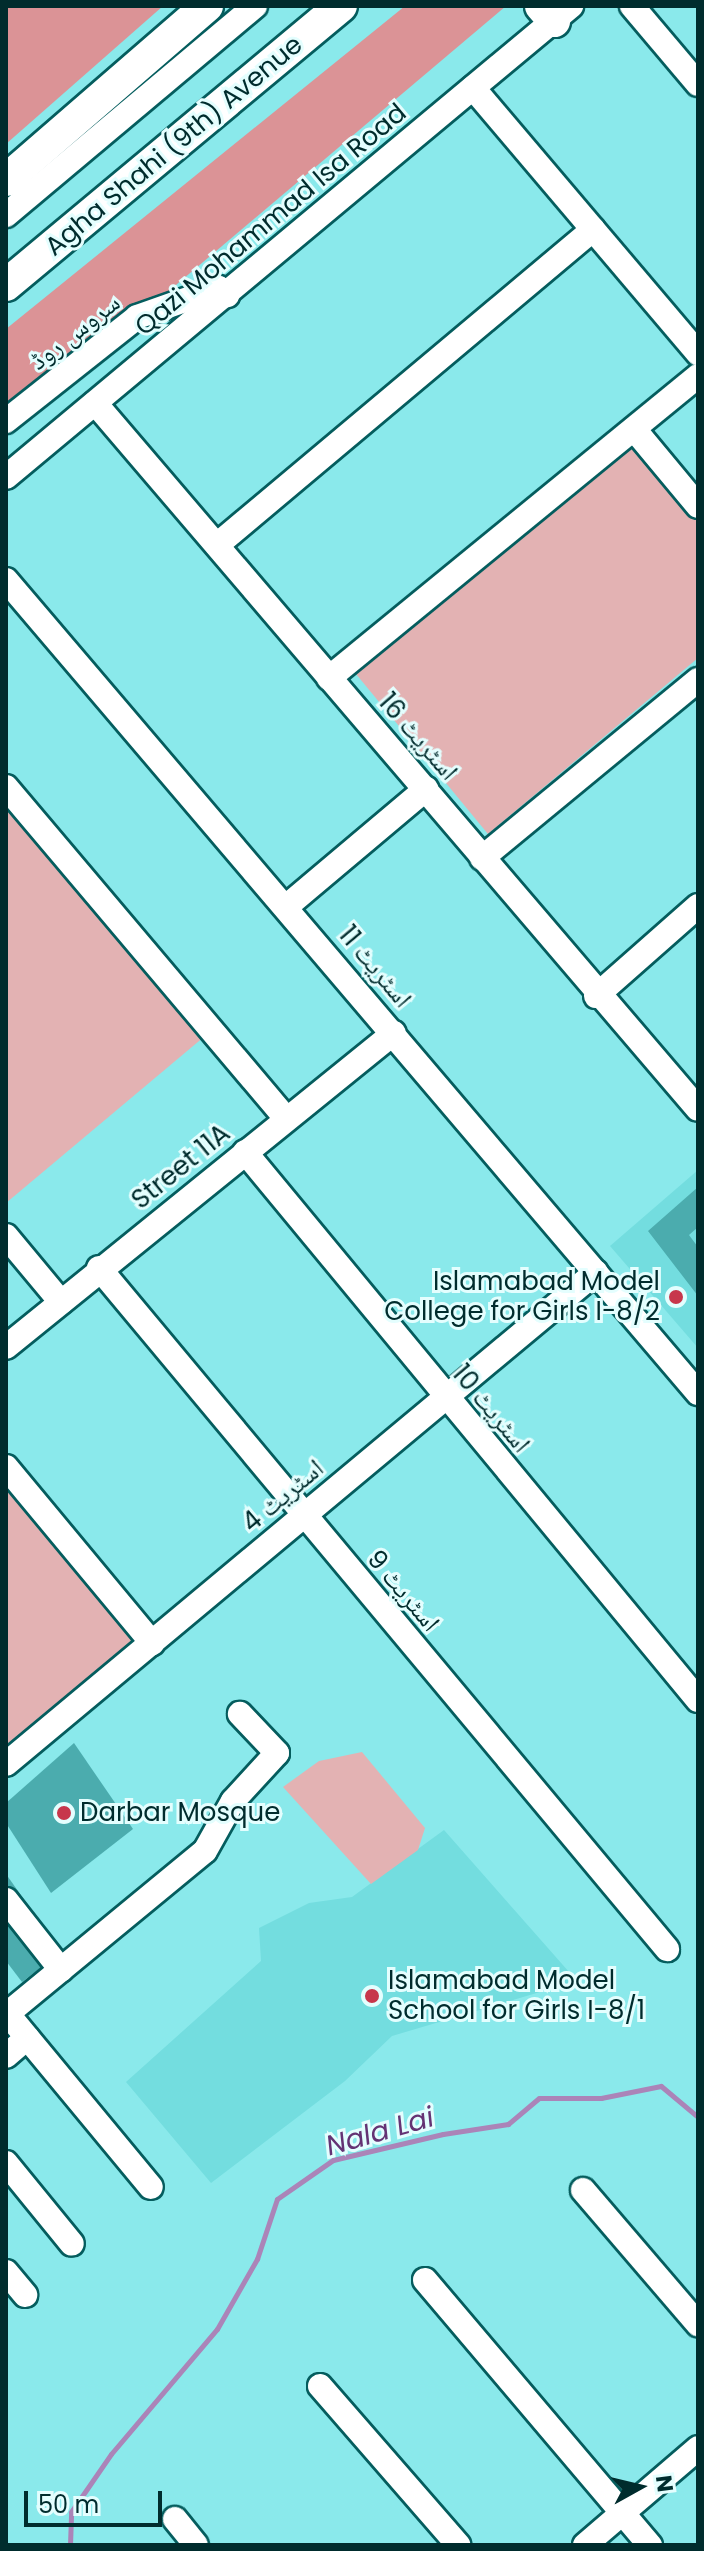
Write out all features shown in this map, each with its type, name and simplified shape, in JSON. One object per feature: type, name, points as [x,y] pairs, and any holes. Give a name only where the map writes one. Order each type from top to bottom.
[{"type":"main road","points":[[6,180],[187,18],[207,6]]},
{"type":"main road","name":"Agha Shahi (9th) Avenue","points":[[6,285],[276,66],[341,6]]},
{"type":"main road","points":[[276,66],[367,6]]},
{"type":"street","points":[[6,215],[255,6]]},
{"type":"street","points":[[632,6],[698,84]]},
{"type":"street","name":"Qazi Mohammad Isa Road","points":[[6,477],[473,88],[555,11]]},
{"type":"street","points":[[473,88],[698,353]]},
{"type":"street","points":[[217,545],[593,229]]},
{"type":"street","name":"سروس روڈ","points":[[6,421],[137,317],[219,288],[227,295]]},
{"type":"street","points":[[329,678],[698,376]]},
{"type":"street","name":"اسٹریٹ 16","points":[[95,403],[426,789],[596,996],[698,1109]]},
{"type":"street","points":[[634,429],[698,506]]},
{"type":"street","name":"اسٹریٹ 11","points":[[6,580],[287,906],[698,1393]]},
{"type":"street","points":[[482,858],[698,680]]},
{"type":"street","points":[[6,787],[286,1118]]},
{"type":"street","points":[[287,906],[426,789]]},
{"type":"street","points":[[596,996],[698,906]]},
{"type":"street","name":"Street 11A","points":[[6,1347],[99,1268],[394,1033]]},
{"type":"street","name":"اسٹریٹ 10","points":[[245,1152],[698,1700]]},
{"type":"street","points":[[6,1236],[61,1302]]},
{"type":"street","name":"اسٹریٹ 9","points":[[99,1268],[667,1949]]},
{"type":"street","name":"اسٹریٹ 4","points":[[6,1764],[596,1272]]},
{"type":"street","points":[[6,1467],[152,1643]]},
{"type":"street","points":[[151,2187],[6,2013],[205,1851],[233,1801],[277,1753],[240,1714]]},
{"type":"street","points":[[6,1900],[61,1970]]},
{"type":"street","points":[[6,2056],[27,2038]]},
{"type":"street","points":[[6,2163],[72,2244]]},
{"type":"street","points":[[583,2190],[698,2324]]},
{"type":"street","points":[[6,2272],[25,2295]]},
{"type":"street","points":[[425,2280],[650,2545]]},
{"type":"street","points":[[320,2386],[458,2545]]},
{"type":"street","points":[[585,2545],[698,2448]]},
{"type":"street","points":[[175,2519],[196,2545]]},
{"type":"shaded area","points":[[6,6],[163,6],[6,144]]},
{"type":"shaded area","points":[[405,6],[506,6],[170,290],[6,408],[6,329]]},
{"type":"shaded area","points":[[635,440],[698,516],[698,658],[488,834],[356,674]]},
{"type":"shaded area","points":[[6,799],[205,1036],[6,1203]]},
{"type":"shaded area","name":"Islamabad Model College for Girls I-8/2","points":[[698,1170],[698,1348],[610,1246]]},
{"type":"shaded area","points":[[6,1467],[152,1643],[6,1764]]},
{"type":"shaded area","points":[[362,1752],[425,1828],[418,1850],[371,1884],[283,1787],[319,1761]]},
{"type":"shaded area","name":"Islamabad Model School for Girls I-8/1","points":[[444,1830],[577,1981],[392,2036],[345,2081],[211,2183],[126,2082],[261,1961],[259,1928],[309,1903],[352,1897]]},
{"type":"building","points":[[698,1187],[698,1227],[689,1235],[698,1247],[698,1296],[648,1231]]},
{"type":"building","name":"Darbar Mosque","points":[[74,1743],[133,1829],[51,1893],[6,1823],[6,1803]]},
{"type":"building","points":[[6,1874],[61,1952],[22,1982],[6,1961]]},
{"type":"waterway","name":"Nala Lai","points":[[70,2545],[71,2512],[111,2454],[217,2329],[257,2259],[277,2199],[333,2160],[443,2134],[508,2124],[539,2098],[601,2098],[661,2086],[698,2117]]},
{"type":"place","name":"Islamabad Model College for Girls I-8/2","points":[[676,1297]]},
{"type":"place","name":"Darbar Mosque","points":[[64,1813]]},
{"type":"place","name":"Islamabad Model School for Girls I-8/1","points":[[372,1996]]}]
